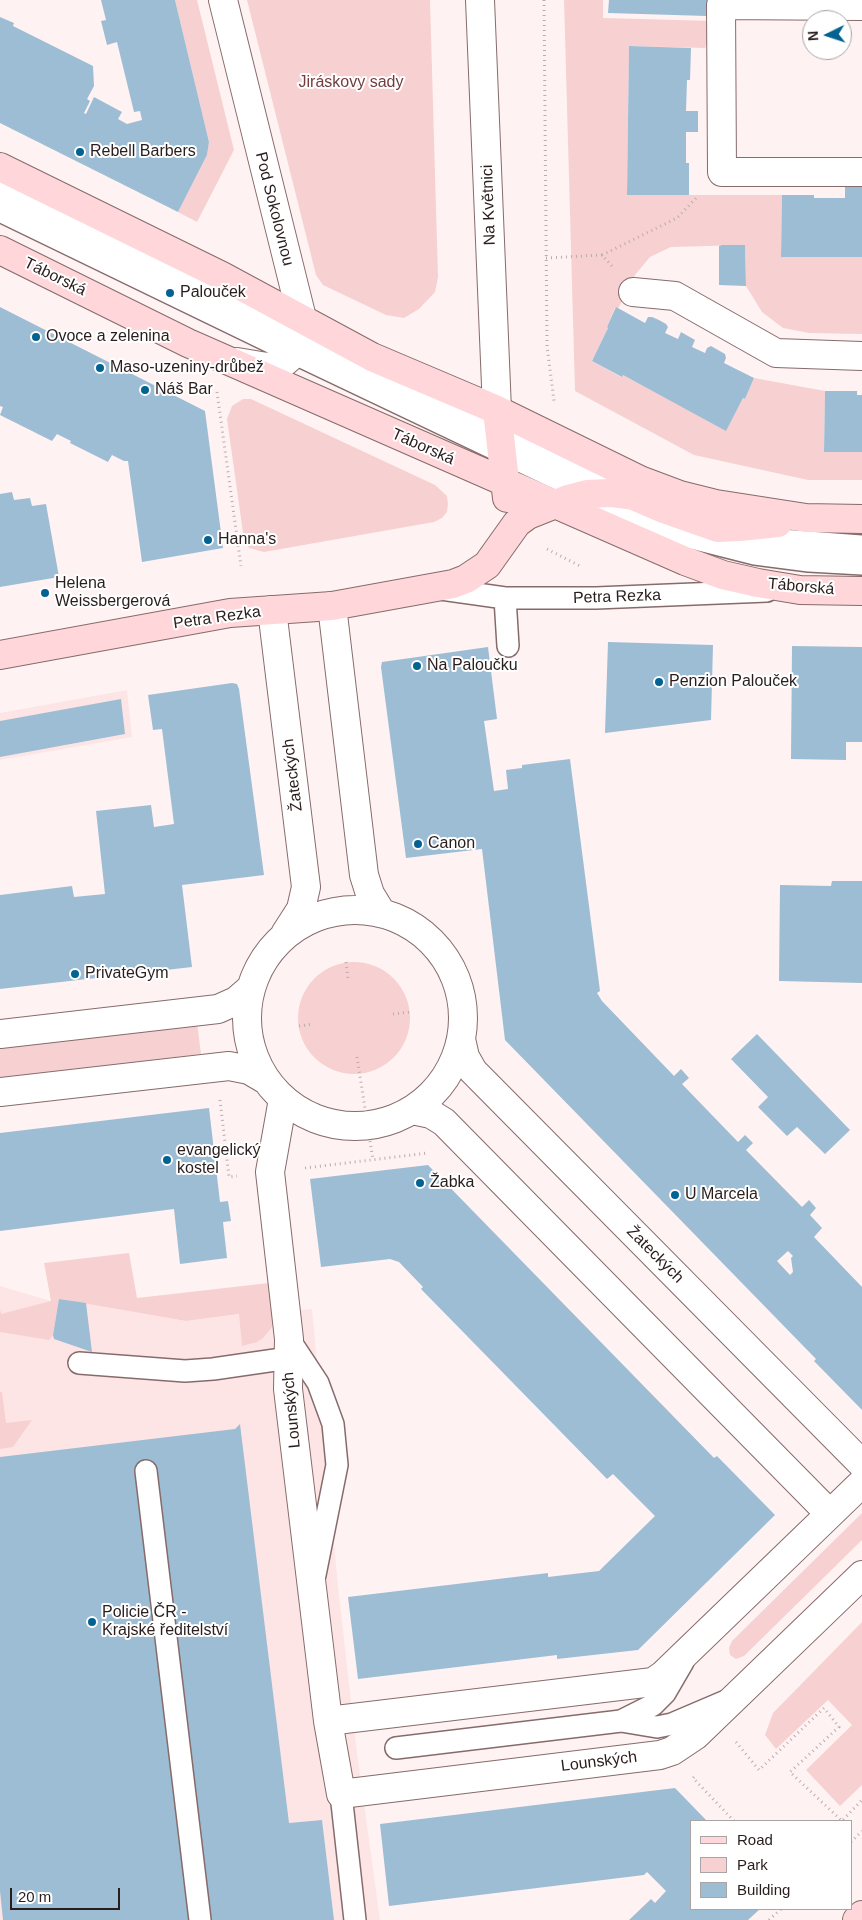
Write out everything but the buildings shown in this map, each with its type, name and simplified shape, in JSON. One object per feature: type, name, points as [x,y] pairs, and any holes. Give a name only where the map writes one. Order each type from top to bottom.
[{"type":"street","name":"Pod Sokolovnou","points":[[223,0],[298,336]]},
{"type":"street","name":"Na Květnici","points":[[480,0],[500,432]]},
{"type":"street","points":[[862,6],[721,6],[722,172],[862,172]]},
{"type":"street","points":[[0,167],[222,276],[298,336],[372,357],[500,432],[680,495],[716,504],[806,518],[862,519]]},
{"type":"street","name":"Táborská","points":[[0,250],[188,343],[636,541],[722,575],[800,590],[862,591]]},
{"type":"street","points":[[634,292],[675,296],[776,353],[862,356]]},
{"type":"street","points":[[232,362],[267,367],[282,364],[289,358],[298,336]]},
{"type":"street","points":[[500,432],[510,532]]},
{"type":"street","name":"Petra Rezka","points":[[0,655],[230,613],[332,606],[435,589],[460,582],[479,571],[493,559],[510,532],[528,515],[553,504],[587,494],[611,493],[633,496],[668,511],[718,528]]},
{"type":"street","points":[[718,528],[756,526],[806,518]]},
{"type":"street","points":[[332,606],[364,876],[370,894],[381,912]]},
{"type":"street","name":"Žateckých","points":[[272,610],[306,887],[301,910],[284,935],[263,959],[250,988],[246,1012],[248,1036],[254,1059],[274,1090]]},
{"type":"street","name":"Žateckých","points":[[0,1092],[229,1066],[249,1070],[308,1116],[337,1125],[368,1126],[390,1120],[412,1110],[434,1092],[452,1067],[461,1039],[463,1006],[454,974],[436,946],[411,925],[381,912],[355,909],[330,912],[305,921],[284,935]]},
{"type":"street","name":"Žateckých","points":[[0,1034],[218,1009],[236,1001],[250,988]]},
{"type":"street","name":"Žateckých","points":[[461,1039],[465,1057],[473,1071],[862,1464]]},
{"type":"street","name":"Lounských","points":[[274,1090],[270,1172],[289,1349],[288,1389],[328,1721],[341,1794],[660,1755],[684,1745],[862,1575]]},
{"type":"street","points":[[412,1110],[431,1114],[444,1122],[829,1513]]},
{"type":"street","points":[[328,1721],[653,1682],[663,1676],[862,1482]]},
{"type":"street","points":[[857,1920],[862,1915]]},
{"type":"lane","points":[[0,190],[25,200],[298,336],[633,496]]},
{"type":"lane","points":[[0,211],[298,336]]},
{"type":"lane","points":[[500,432],[587,494],[668,530],[755,554],[809,561],[862,564]]},
{"type":"lane","points":[[718,528],[781,540],[862,546]]},
{"type":"lane","name":"Petra Rezka","points":[[435,589],[505,598],[596,598],[800,590]]},
{"type":"lane","points":[[505,598],[508,646]]},
{"type":"lane","points":[[79,1363],[185,1371],[213,1369],[289,1349],[318,1383],[333,1424],[337,1465],[312,1590]]},
{"type":"lane","points":[[146,1471],[200,1920]]},
{"type":"lane","points":[[621,1722],[653,1705],[665,1694],[689,1651]]},
{"type":"lane","points":[[396,1748],[621,1722],[657,1727],[672,1724],[732,1699]]},
{"type":"lane","points":[[341,1794],[355,1920]]},
{"type":"path","points":[[544,0],[546,346],[555,404]]},
{"type":"path","points":[[546,258],[602,254],[677,218],[722,172]]},
{"type":"path","points":[[602,254],[634,292]]},
{"type":"path","points":[[217,392],[241,566]]},
{"type":"path","points":[[547,549],[588,570]]},
{"type":"path","points":[[346,962],[348,979]]},
{"type":"path","points":[[393,1014],[410,1012]]},
{"type":"path","points":[[299,1026],[314,1024]]},
{"type":"path","points":[[357,1058],[373,1160]]},
{"type":"path","points":[[219,1092],[229,1177],[434,1153]]},
{"type":"path","points":[[735,1740],[759,1770],[824,1708],[839,1727],[790,1772],[841,1820]]},
{"type":"path","points":[[843,1820],[862,1800]]},
{"type":"path","points":[[852,1841],[862,1831]]},
{"type":"path","points":[[769,1920],[780,1910]]},
{"type":"shaded area","points":[[127,690],[132,737],[0,760],[0,713]]},
{"type":"shaded area","points":[[0,1286],[51,1301],[59,1299],[186,1321],[240,1314],[312,1309],[338,1586],[356,1745],[380,1920],[0,1920]]},
{"type":"green space","points":[[175,0],[197,0],[234,150],[197,222],[178,212],[207,155],[209,142]]},
{"type":"green space","name":"Jiráskovy sady","points":[[247,0],[430,0],[438,277],[435,292],[419,309],[404,318],[386,315],[323,285],[316,275]]},
{"type":"green space","points":[[564,0],[603,0],[603,18],[715,21],[705,48],[629,46],[627,195],[782,195],[781,257],[862,257],[862,334],[809,333],[783,328],[762,312],[746,286],[745,245],[671,247],[650,257],[635,275],[618,309],[615,308],[608,328],[592,361],[621,377],[623,375],[726,430],[743,398],[745,399],[754,378],[825,391],[824,452],[862,452],[862,480],[808,480],[694,455],[575,391]]},
{"type":"green space","points":[[243,399],[251,399],[435,485],[447,496],[447,512],[442,518],[434,522],[264,552],[249,548],[244,540],[227,419],[232,406]]},
{"type":"green space","points":[[354,962],[375,966],[394,978],[406,997],[410,1018],[406,1039],[394,1058],[375,1070],[354,1074],[333,1070],[314,1058],[302,1039],[298,1018],[302,997],[314,978],[333,966]]},
{"type":"green space","points":[[197,1022],[201,1054],[0,1079],[0,1047]]},
{"type":"green space","points":[[129,1253],[137,1298],[269,1283],[273,1316],[272,1327],[257,1342],[242,1346],[239,1314],[186,1321],[59,1299],[53,1335],[49,1340],[0,1332],[0,1309],[1,1314],[51,1301],[44,1263]]},
{"type":"green space","points":[[0,1392],[2,1392],[6,1423],[32,1420],[13,1447],[0,1449]]},
{"type":"green space","points":[[862,1513],[862,1540],[744,1656],[736,1659],[730,1655],[729,1648],[732,1641]]},
{"type":"green space","points":[[862,1622],[862,1785],[840,1806],[806,1770],[852,1725],[828,1700],[776,1749],[765,1735],[773,1713]]},
{"type":"place","name":"Rebell Barbers","points":[[80,152]]},
{"type":"place","name":"Palouček","points":[[170,293]]},
{"type":"place","name":"Ovoce a zelenina","points":[[36,337]]},
{"type":"place","name":"Maso-uzeniny-drůbež","points":[[100,368]]},
{"type":"place","name":"Náš Bar","points":[[145,390]]},
{"type":"place","name":"Hanna's","points":[[208,540]]},
{"type":"place","name":"Helena Weissbergerová","points":[[45,593]]},
{"type":"place","name":"Na Paloučku","points":[[417,666]]},
{"type":"place","name":"Penzion Palouček","points":[[659,682]]},
{"type":"place","name":"Canon","points":[[418,844]]},
{"type":"place","name":"PrivateGym","points":[[75,974]]},
{"type":"place","name":"evangelický kostel","points":[[167,1160]]},
{"type":"place","name":"Žabka","points":[[420,1183]]},
{"type":"place","name":"U Marcela","points":[[675,1195]]},
{"type":"place","name":"Policie ČR - Krajské ředitelství","points":[[92,1622]]}]
